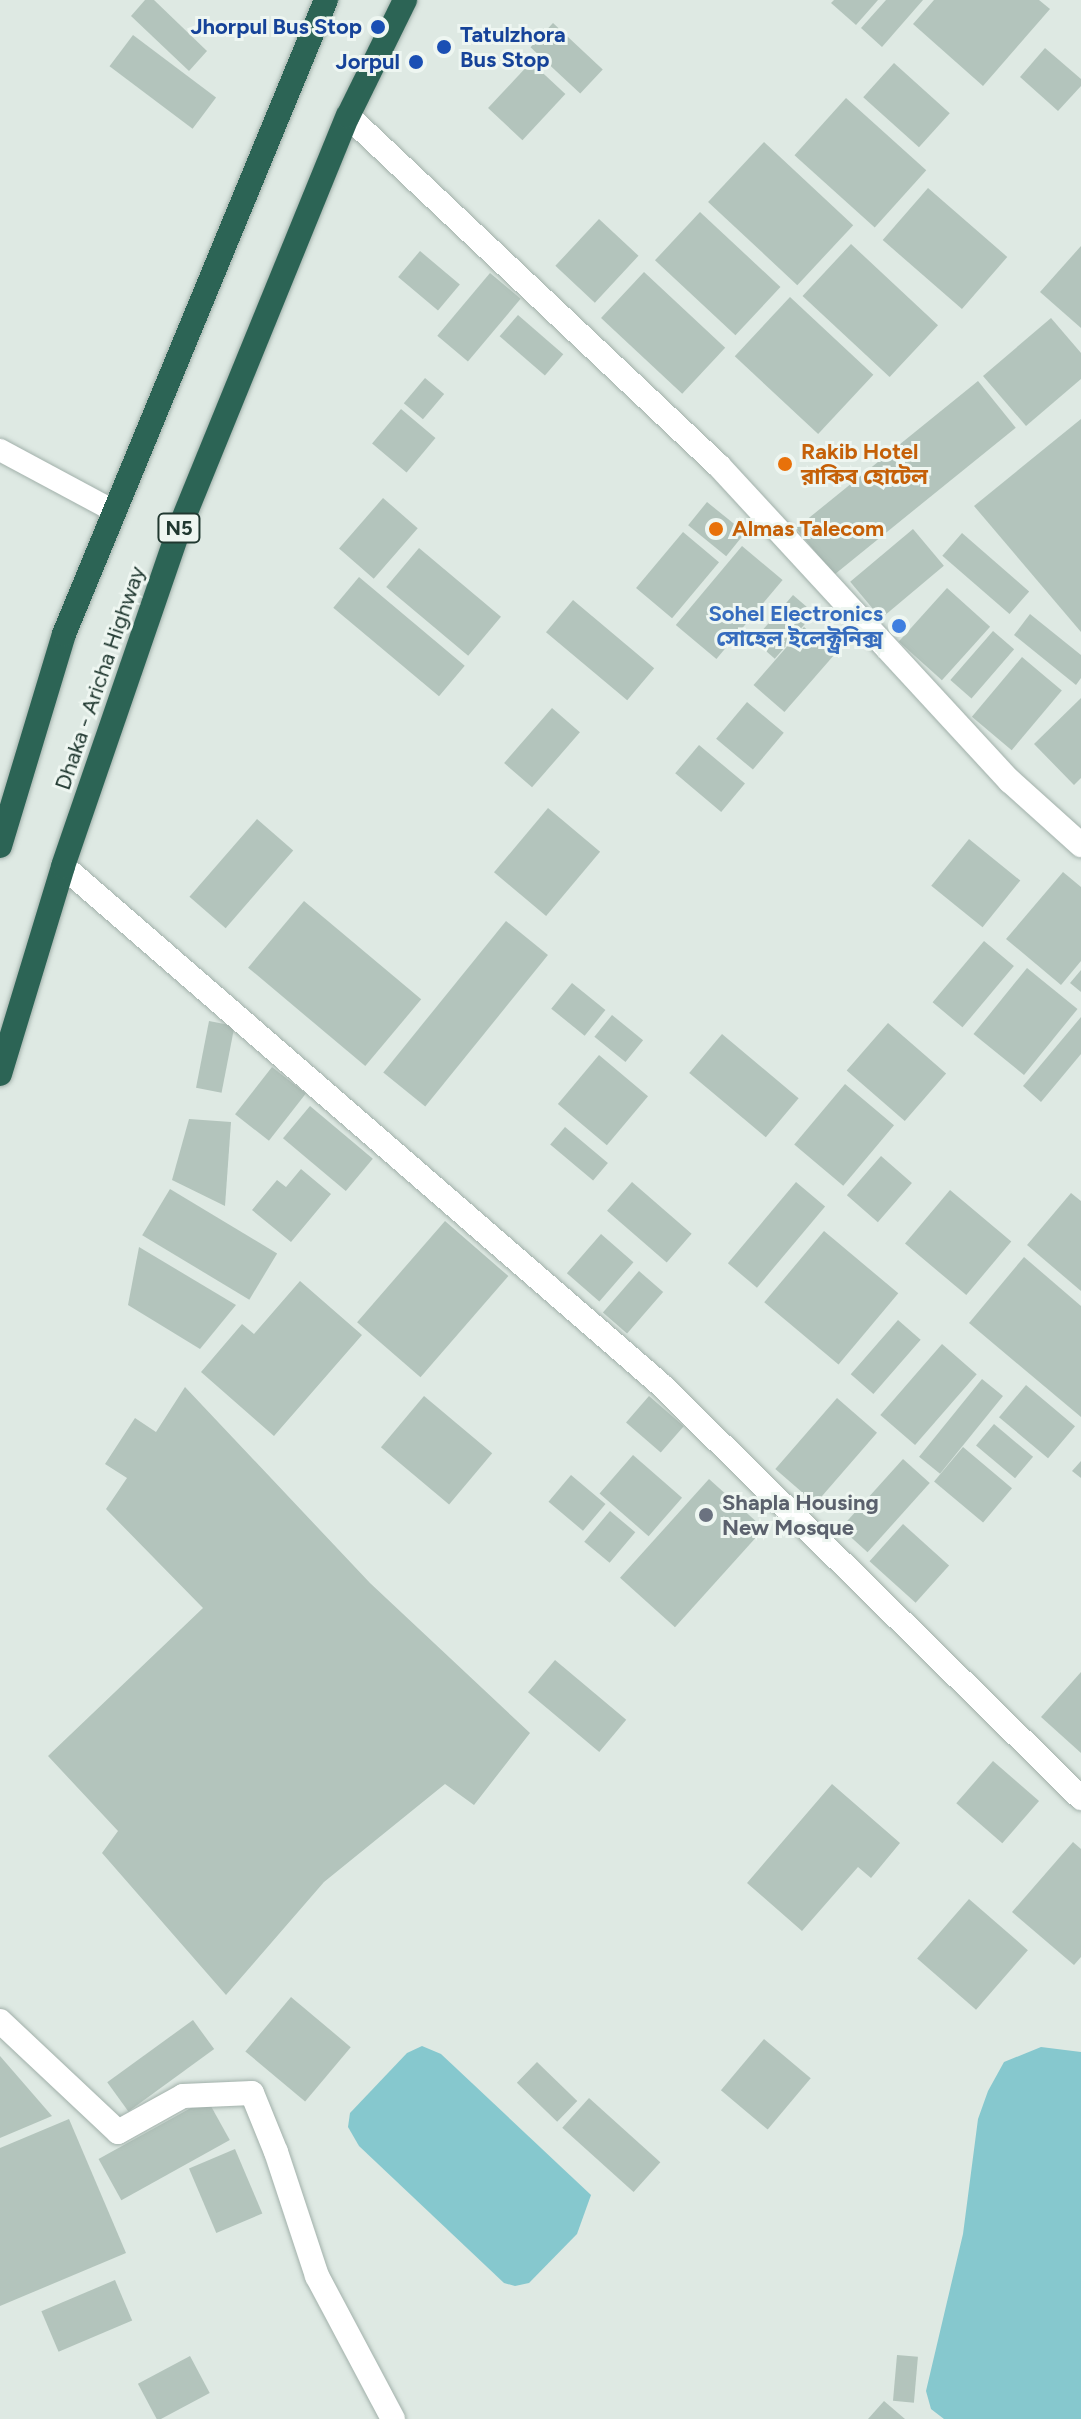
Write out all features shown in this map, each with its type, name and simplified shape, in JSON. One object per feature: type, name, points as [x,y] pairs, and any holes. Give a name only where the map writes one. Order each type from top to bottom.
[{"type":"highway","name":"Dhaka - Aricha Highway","points":[[0,846],[64,634],[326,0]]},
{"type":"highway","name":"Dhaka - Aricha Highway","points":[[0,1074],[63,866],[177,534],[348,116],[405,0]]},
{"type":"street","points":[[348,116],[719,466],[1010,781],[1081,845]]},
{"type":"street","points":[[63,866],[659,1383],[1081,1798]]},
{"type":"street","points":[[0,2021],[118,2132],[183,2096],[252,2093],[276,2152],[317,2276],[393,2419]]},
{"type":"lane","points":[[0,450],[114,511]]},
{"type":"water","points":[[422,2046],[441,2054],[591,2195],[577,2234],[529,2283],[515,2286],[504,2283],[359,2146],[348,2127],[350,2113],[407,2053]]},
{"type":"water","points":[[1041,2047],[1081,2052],[1081,2419],[944,2419],[931,2409],[926,2391],[963,2234],[978,2119],[988,2091],[1004,2062]]},
{"type":"building","points":[[145,0],[154,0],[207,51],[189,71],[131,16]]},
{"type":"building","points":[[834,0],[878,0],[856,25],[831,3]]},
{"type":"building","points":[[886,0],[923,0],[882,47],[861,28]]},
{"type":"building","points":[[934,0],[1039,0],[1050,9],[983,86],[913,24]]},
{"type":"building","points":[[553,23],[603,69],[580,94],[530,47]]},
{"type":"building","points":[[133,35],[216,98],[193,129],[110,66]]},
{"type":"building","points":[[1045,48],[1081,79],[1081,86],[1058,111],[1020,77]]},
{"type":"building","points":[[531,62],[565,94],[522,140],[488,108]]},
{"type":"building","points":[[894,63],[950,113],[919,147],[863,97]]},
{"type":"building","points":[[846,98],[926,170],[875,227],[794,155]]},
{"type":"building","points":[[764,142],[853,225],[797,285],[708,202]]},
{"type":"building","points":[[928,188],[1007,257],[962,309],[883,240]]},
{"type":"building","points":[[700,212],[780,287],[735,335],[655,260]]},
{"type":"building","points":[[599,219],[638,256],[595,303],[555,266]]},
{"type":"building","points":[[851,244],[938,325],[890,377],[803,296]]},
{"type":"building","points":[[1081,246],[1081,328],[1040,292]]},
{"type":"building","points":[[420,251],[460,284],[438,310],[398,277]]},
{"type":"building","points":[[644,272],[725,348],[682,394],[601,318]]},
{"type":"building","points":[[490,273],[521,299],[468,362],[437,336]]},
{"type":"building","points":[[790,297],[873,375],[818,434],[735,356]]},
{"type":"building","points":[[518,315],[563,354],[545,375],[500,336]]},
{"type":"building","points":[[1051,318],[1081,353],[1081,379],[1026,426],[983,376]]},
{"type":"building","points":[[425,378],[444,394],[423,419],[404,403]]},
{"type":"building","points":[[978,381],[1016,428],[834,575],[796,528]]},
{"type":"building","points":[[401,409],[435,438],[407,472],[372,443]]},
{"type":"building","points":[[1081,419],[1081,632],[974,506]]},
{"type":"building","points":[[383,498],[418,528],[374,579],[339,549]]},
{"type":"building","name":"Almas Talecom","points":[[707,502],[745,533],[726,556],[688,525]]},
{"type":"building","points":[[913,529],[944,566],[881,618],[850,582]]},
{"type":"building","points":[[683,532],[719,562],[672,618],[636,588]]},
{"type":"building","points":[[962,533],[1029,591],[1009,614],[942,556]]},
{"type":"building","points":[[742,546],[783,580],[716,659],[676,625]]},
{"type":"building","points":[[419,548],[501,617],[468,656],[386,587]]},
{"type":"building","points":[[359,577],[465,666],[439,696],[333,608]]},
{"type":"building","points":[[947,588],[990,627],[942,680],[899,642]]},
{"type":"building","points":[[793,595],[814,613],[775,659],[754,640]]},
{"type":"building","points":[[573,600],[654,668],[627,700],[546,632]]},
{"type":"building","points":[[1030,614],[1081,655],[1081,678],[1076,685],[1014,635]]},
{"type":"building","points":[[804,627],[835,654],[784,712],[753,685]]},
{"type":"building","points":[[993,631],[1014,649],[971,698],[950,680]]},
{"type":"building","points":[[1022,657],[1062,690],[1012,750],[972,717]]},
{"type":"building","points":[[1081,698],[1081,778],[1074,785],[1034,744]]},
{"type":"building","points":[[747,702],[784,733],[753,770],[716,739]]},
{"type":"building","points":[[552,708],[580,732],[532,787],[504,763]]},
{"type":"building","points":[[699,745],[745,784],[721,812],[675,773]]},
{"type":"building","points":[[548,808],[600,852],[546,916],[494,872]]},
{"type":"building","points":[[257,819],[293,850],[226,928],[189,897]]},
{"type":"building","points":[[969,839],[1020,881],[983,927],[931,886]]},
{"type":"building","points":[[1063,872],[1081,887],[1081,961],[1061,985],[1006,939]]},
{"type":"building","points":[[304,901],[421,999],[365,1066],[248,968]]},
{"type":"building","points":[[506,921],[548,955],[425,1107],[383,1073]]},
{"type":"building","points":[[984,941],[1014,966],[962,1027],[933,1002]]},
{"type":"building","points":[[1027,968],[1078,1009],[1024,1075],[974,1034]]},
{"type":"building","points":[[1081,970],[1081,992],[1070,983]]},
{"type":"building","points":[[572,983],[605,1010],[585,1036],[551,1009]]},
{"type":"building","points":[[612,1015],[643,1040],[625,1062],[594,1037]]},
{"type":"building","points":[[1081,1017],[1081,1054],[1041,1102],[1023,1086]]},
{"type":"building","points":[[209,1021],[235,1026],[222,1093],[196,1088]]},
{"type":"building","points":[[888,1023],[946,1074],[905,1121],[847,1071]]},
{"type":"building","points":[[722,1034],[799,1098],[766,1137],[689,1073]]},
{"type":"building","points":[[599,1055],[648,1096],[607,1145],[558,1104]]},
{"type":"building","points":[[272,1067],[306,1093],[269,1141],[235,1114]]},
{"type":"building","points":[[845,1084],[894,1125],[843,1186],[794,1145]]},
{"type":"building","points":[[310,1106],[373,1159],[346,1191],[283,1138]]},
{"type":"building","points":[[189,1119],[231,1122],[225,1206],[172,1180]]},
{"type":"building","points":[[565,1127],[608,1163],[593,1181],[550,1145]]},
{"type":"building","points":[[881,1156],[912,1183],[878,1222],[847,1195]]},
{"type":"building","points":[[301,1169],[331,1194],[291,1242],[252,1210],[277,1180],[286,1187]]},
{"type":"building","points":[[632,1182],[692,1234],[667,1263],[607,1211]]},
{"type":"building","points":[[796,1182],[825,1206],[757,1288],[728,1263]]},
{"type":"building","points":[[170,1189],[277,1253],[249,1300],[142,1235]]},
{"type":"building","points":[[950,1190],[1011,1241],[966,1295],[905,1244]]},
{"type":"building","points":[[1071,1193],[1081,1201],[1081,1291],[1027,1245]]},
{"type":"building","points":[[445,1221],[508,1276],[420,1377],[357,1322]]},
{"type":"building","points":[[824,1231],[898,1293],[839,1365],[764,1302]]},
{"type":"building","points":[[601,1234],[633,1262],[599,1301],[567,1273]]},
{"type":"building","points":[[139,1247],[236,1305],[200,1349],[128,1305]]},
{"type":"building","points":[[1024,1257],[1081,1306],[1081,1417],[969,1323]]},
{"type":"building","points":[[639,1271],[663,1292],[627,1334],[603,1313]]},
{"type":"building","points":[[300,1281],[362,1335],[274,1436],[201,1372],[242,1324],[254,1334]]},
{"type":"building","points":[[898,1320],[921,1340],[873,1394],[851,1374]]},
{"type":"building","points":[[942,1344],[977,1374],[915,1445],[880,1415]]},
{"type":"building","points":[[982,1379],[1003,1396],[940,1474],[919,1457]]},
{"type":"building","points":[[1026,1385],[1075,1426],[1048,1458],[999,1417]]},
{"type":"building","points":[[185,1387],[370,1583],[530,1733],[474,1805],[445,1784],[324,1882],[226,1995],[102,1853],[118,1831],[48,1756],[203,1608],[106,1509],[127,1478],[105,1464],[135,1418],[156,1432]]},
{"type":"building","points":[[424,1396],[492,1453],[449,1505],[381,1447]]},
{"type":"building","points":[[649,1396],[684,1426],[661,1453],[626,1422]]},
{"type":"building","points":[[837,1398],[877,1433],[815,1504],[775,1469]]},
{"type":"building","points":[[994,1424],[1033,1457],[1015,1478],[976,1445]]},
{"type":"building","points":[[963,1447],[1012,1488],[983,1523],[934,1481]]},
{"type":"building","points":[[633,1455],[682,1498],[649,1536],[600,1493]]},
{"type":"building","points":[[903,1459],[930,1483],[868,1552],[841,1528]]},
{"type":"building","points":[[1081,1461],[1081,1478],[1072,1471]]},
{"type":"building","points":[[571,1475],[605,1504],[583,1531],[549,1502]]},
{"type":"building","points":[[709,1479],[764,1529],[675,1627],[620,1578]]},
{"type":"building","points":[[610,1511],[635,1532],[610,1563],[584,1542]]},
{"type":"building","points":[[903,1524],[949,1565],[916,1603],[870,1561]]},
{"type":"building","points":[[555,1660],[626,1720],[599,1752],[528,1692]]},
{"type":"building","points":[[1081,1672],[1081,1753],[1041,1717]]},
{"type":"building","points":[[993,1761],[1039,1801],[1002,1843],[956,1803]]},
{"type":"building","points":[[832,1784],[900,1843],[871,1878],[858,1867],[802,1931],[747,1883]]},
{"type":"building","points":[[1073,1842],[1081,1849],[1081,1957],[1074,1965],[1012,1912]]},
{"type":"building","points":[[969,1899],[1028,1950],[976,2010],[917,1959]]},
{"type":"building","points":[[291,1997],[351,2047],[305,2102],[245,2051]]},
{"type":"building","points":[[193,2020],[214,2049],[128,2111],[107,2082]]},
{"type":"building","points":[[764,2039],[811,2078],[768,2130],[721,2090]]},
{"type":"building","points":[[0,2056],[52,2116],[0,2138]]},
{"type":"building","points":[[537,2062],[577,2101],[557,2122],[517,2083]]},
{"type":"building","points":[[589,2098],[660,2162],[634,2192],[562,2128]]},
{"type":"building","points":[[207,2099],[230,2140],[121,2200],[99,2159]]},
{"type":"building","points":[[69,2119],[126,2253],[0,2306],[0,2148]]},
{"type":"building","points":[[235,2149],[262,2213],[216,2233],[189,2169]]},
{"type":"building","points":[[115,2280],[132,2321],[59,2352],[41,2311]]},
{"type":"building","points":[[897,2355],[918,2357],[914,2403],[893,2401]]},
{"type":"building","points":[[190,2356],[210,2393],[157,2419],[138,2384]]},
{"type":"building","points":[[884,2401],[905,2419],[868,2419]]},
{"type":"place","name":"Jhorpul Bus Stop","points":[[378,27]]},
{"type":"place","name":"Tatulzhora Bus Stop","points":[[444,47]]},
{"type":"place","name":"Jorpul","points":[[416,62]]},
{"type":"place","name":"Rakib Hotel রাকিব হোটেল","points":[[785,464]]},
{"type":"place","name":"Almas Talecom","points":[[716,529]]},
{"type":"place","name":"Sohel Electronics সোহেল ইলেক্ট্রনিক্স","points":[[899,626]]},
{"type":"place","name":"Shapla Housing New Mosque","points":[[706,1515]]}]
